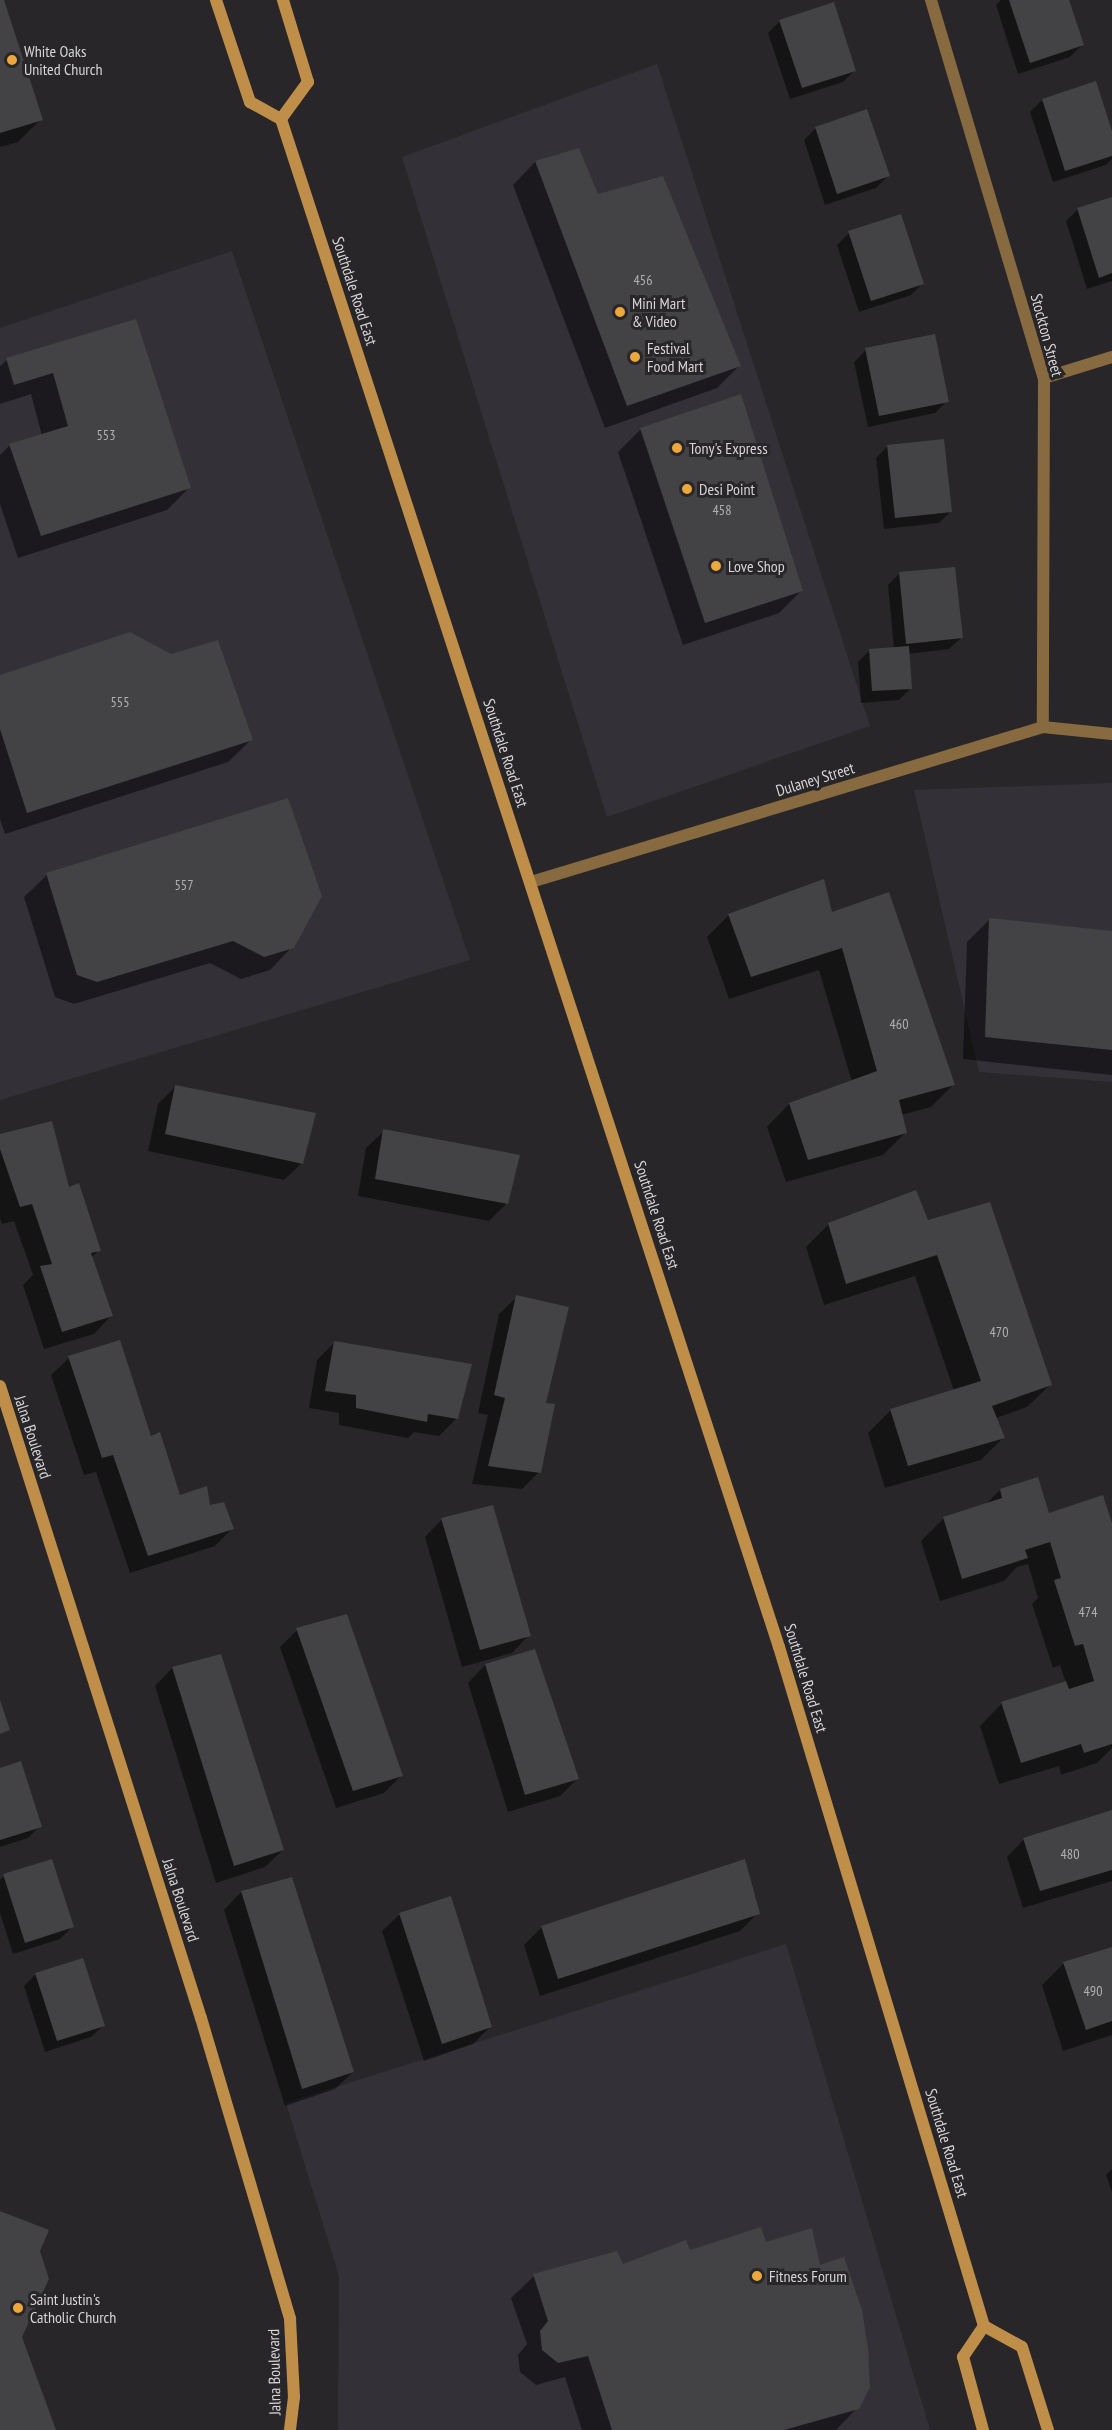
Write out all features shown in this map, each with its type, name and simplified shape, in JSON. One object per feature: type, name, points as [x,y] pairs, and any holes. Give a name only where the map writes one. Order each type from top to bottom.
[{"type":"main road","points":[[216,0],[250,102],[281,119],[308,82],[283,0]]},
{"type":"main road","name":"Southdale Road East","points":[[281,119],[779,1647],[984,2326]]},
{"type":"main road","name":"Jalna Boulevard","points":[[0,1386],[201,2018],[290,2319],[294,2397],[290,2430]]},
{"type":"main road","points":[[983,2430],[963,2357],[984,2326],[1022,2347],[1048,2430]]},
{"type":"street","name":"Stockton Street","points":[[931,0],[1044,378],[1043,728]]},
{"type":"street","points":[[1044,378],[1112,357]]},
{"type":"street","name":"Dulaney Street","points":[[531,882],[1043,728],[1112,734]]},
{"type":"shaded area","points":[[657,64],[870,726],[607,817],[402,157]]},
{"type":"shaded area","points":[[232,251],[470,960],[0,1100],[0,328]]},
{"type":"shaded area","points":[[1112,783],[1112,1082],[979,1072],[914,790]]},
{"type":"shaded area","points":[[786,1944],[930,2430],[338,2430],[339,2276],[286,2103]]},
{"type":"building","name":"White Oaks United Church","points":[[0,0],[4,0],[43,120],[0,133]]},
{"type":"building","points":[[1009,0],[1069,0],[1084,45],[1030,63]]},
{"type":"building","points":[[834,2],[856,71],[802,88],[779,20]]},
{"type":"building","points":[[1096,81],[1112,131],[1112,156],[1065,171],[1042,99]]},
{"type":"building","points":[[867,109],[890,176],[837,194],[815,127]]},
{"type":"building","points":[[579,148],[598,194],[663,176],[741,366],[627,406],[535,161]]},
{"type":"building","points":[[1112,197],[1112,273],[1099,278],[1077,208]]},
{"type":"building","points":[[901,214],[924,284],[871,301],[848,231]]},
{"type":"building","points":[[136,319],[191,488],[41,536],[9,444],[68,426],[53,373],[14,385],[6,358]]},
{"type":"building","points":[[935,334],[949,402],[879,416],[865,348]]},
{"type":"building","points":[[741,394],[803,591],[705,623],[640,428]]},
{"type":"building","points":[[944,439],[952,512],[895,518],[887,445]]},
{"type":"building","points":[[955,567],[963,638],[906,644],[899,572]]},
{"type":"building","points":[[130,632],[171,654],[218,640],[253,740],[27,813],[0,729],[0,675]]},
{"type":"building","points":[[909,646],[912,689],[872,691],[869,649]]},
{"type":"building","points":[[288,798],[322,896],[294,948],[264,957],[233,941],[97,982],[77,975],[46,873]]},
{"type":"building","points":[[824,879],[832,912],[889,892],[955,1085],[899,1100],[907,1133],[808,1160],[789,1103],[877,1071],[842,948],[751,977],[728,914]]},
{"type":"building","points":[[989,918],[1112,931],[1112,1050],[985,1037]]},
{"type":"building","points":[[175,1085],[316,1113],[303,1164],[165,1134]]},
{"type":"building","points":[[52,1121],[69,1187],[79,1183],[101,1251],[91,1253],[113,1316],[62,1332],[40,1266],[52,1264],[32,1204],[20,1207],[0,1149],[0,1134]]},
{"type":"building","points":[[383,1129],[520,1155],[508,1204],[375,1179]]},
{"type":"building","points":[[916,1190],[928,1220],[990,1202],[1052,1385],[992,1406],[1005,1438],[908,1466],[890,1409],[981,1381],[937,1255],[846,1284],[828,1223]]},
{"type":"building","points":[[516,1295],[569,1307],[546,1403],[555,1404],[541,1473],[488,1466],[505,1398],[494,1395]]},
{"type":"building","points":[[120,1340],[151,1436],[160,1432],[180,1495],[207,1486],[210,1505],[224,1502],[234,1529],[148,1556],[113,1455],[102,1458],[68,1356]]},
{"type":"building","points":[[334,1341],[472,1364],[458,1419],[428,1414],[427,1422],[356,1408],[356,1395],[325,1391]]},
{"type":"building","points":[[1038,1477],[1049,1513],[1103,1495],[1112,1523],[1112,1744],[1084,1753],[1081,1744],[1021,1763],[1001,1702],[1066,1681],[1069,1689],[1094,1681],[1083,1644],[1075,1646],[1054,1580],[1061,1578],[1050,1542],[1025,1550],[1028,1558],[962,1579],[943,1517],[1002,1498],[1000,1489]]},
{"type":"building","points":[[493,1505],[531,1636],[480,1650],[441,1518]]},
{"type":"building","points":[[347,1614],[403,1776],[353,1791],[296,1628]]},
{"type":"building","points":[[535,1649],[579,1779],[525,1795],[485,1664]]},
{"type":"building","points":[[221,1654],[284,1850],[234,1866],[172,1667]]},
{"type":"building","points":[[0,1700],[10,1730],[0,1734]]},
{"type":"building","points":[[21,1761],[42,1827],[0,1840],[0,1768]]},
{"type":"building","points":[[1112,1810],[1112,1870],[1040,1891],[1023,1838]]},
{"type":"building","points":[[52,1859],[74,1927],[25,1943],[3,1874]]},
{"type":"building","points":[[745,1859],[760,1914],[558,1979],[541,1926]]},
{"type":"building","points":[[292,1877],[354,2072],[302,2089],[241,1891]]},
{"type":"building","points":[[451,1896],[492,2027],[442,2044],[399,1913]]},
{"type":"building","points":[[1112,1947],[1112,2021],[1086,2030],[1063,1962]]},
{"type":"building","points":[[83,1958],[105,2026],[57,2041],[35,1973]]},
{"type":"building","name":"Saint Justin's Catholic Church","points":[[0,2211],[49,2230],[40,2251],[49,2279],[22,2337],[56,2430],[0,2430]]},
{"type":"building","points":[[761,2227],[766,2242],[812,2228],[820,2265],[844,2257],[862,2310],[868,2348],[870,2387],[859,2409],[784,2430],[612,2430],[588,2356],[558,2363],[542,2350],[540,2331],[548,2321],[533,2274],[617,2251],[623,2264],[686,2240],[690,2250]]},
{"type":"place","name":"White Oaks United Church","points":[[12,60]]},
{"type":"place","name":"Mini Mart & Video","points":[[620,312]]},
{"type":"place","name":"Festival Food Mart","points":[[635,357]]},
{"type":"place","name":"Tony's Express","points":[[677,448]]},
{"type":"place","name":"Desi Point","points":[[687,489]]},
{"type":"place","name":"Love Shop","points":[[716,566]]},
{"type":"place","name":"Fitness Forum","points":[[757,2276]]},
{"type":"place","name":"Saint Justin's Catholic Church","points":[[18,2308]]}]
